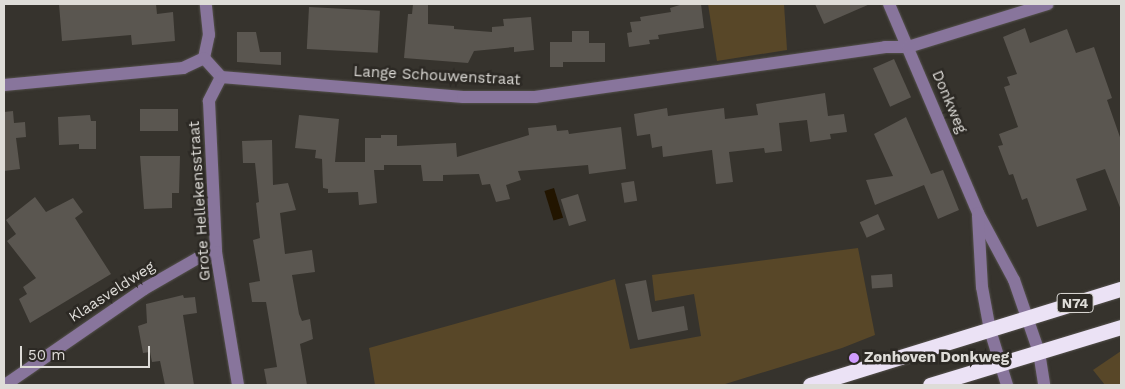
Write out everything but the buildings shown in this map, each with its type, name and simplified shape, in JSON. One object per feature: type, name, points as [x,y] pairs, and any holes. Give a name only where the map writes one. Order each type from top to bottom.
[{"type":"highway","name":"N74","points":[[810,385],[1121,289]]},
{"type":"highway","name":"N74","points":[[930,385],[1121,327]]},
{"type":"street","points":[[204,58],[209,35],[206,4]]},
{"type":"street","name":"Donkweg","points":[[888,4],[978,213],[1014,280],[1029,318],[1039,352],[1044,385]]},
{"type":"street","name":"Lange Schouwenstraat","points":[[221,76],[463,97],[535,97],[885,47],[908,47],[1048,4]]},
{"type":"street","points":[[204,58],[221,76]]},
{"type":"street","points":[[4,84],[183,68],[204,58]]},
{"type":"street","name":"Grote Hellekensstraat","points":[[221,76],[210,101],[216,252],[238,385]]},
{"type":"street","name":"Donkweg","points":[[978,213],[982,287],[990,330],[1007,385]]},
{"type":"street","name":"Klaasveldweg","points":[[5,385],[144,289],[198,258],[216,252]]},
{"type":"shaded area","points":[[708,4],[784,4],[787,50],[717,61]]},
{"type":"shaded area","points":[[554,188],[563,218],[554,221],[544,191]]},
{"type":"shaded area","points":[[858,248],[875,335],[842,348],[722,385],[375,385],[369,348],[615,279],[630,349],[701,336],[694,294],[655,301],[652,275]]},
{"type":"shaded area","points":[[1121,351],[1121,385],[1105,385],[1093,370]]},
{"type":"place","name":"Zonhoven Donkweg","points":[[854,358]]}]
